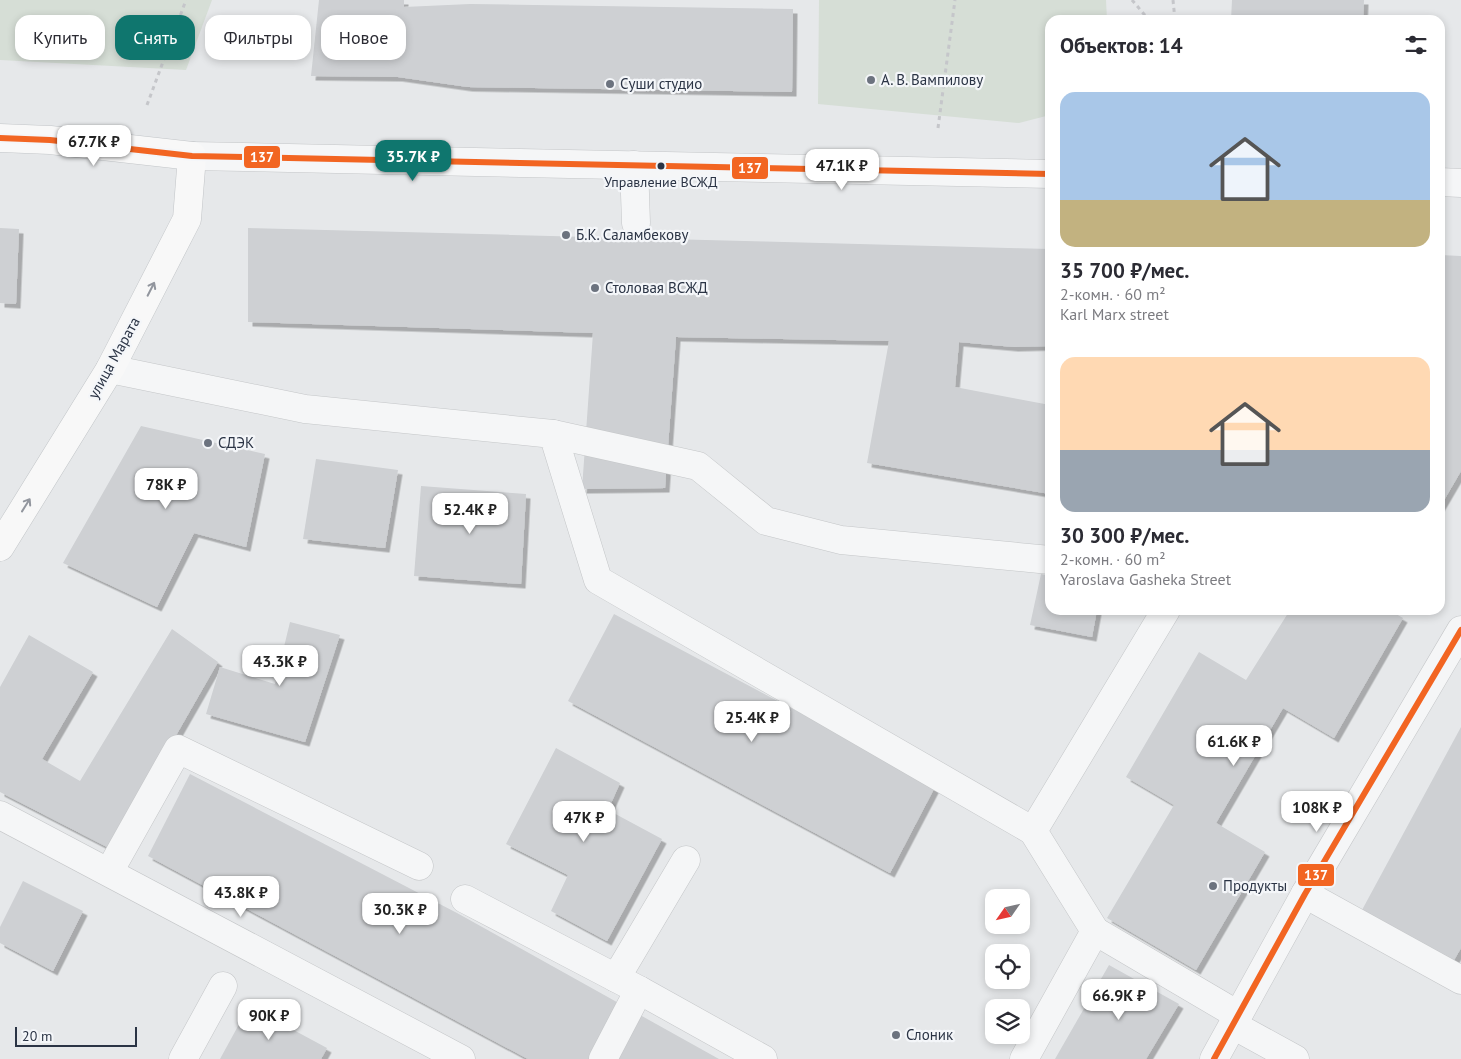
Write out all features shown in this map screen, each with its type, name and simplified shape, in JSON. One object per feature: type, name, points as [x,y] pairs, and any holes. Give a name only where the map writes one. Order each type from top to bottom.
[{"type":"main road","points":[[0,138],[50,140],[192,156]]},
{"type":"main road","name":"улица Марата","points":[[0,547],[110,370],[187,219],[192,156]]},
{"type":"street","points":[[192,156],[1045,174]]},
{"type":"street","points":[[634,165],[636,223]]},
{"type":"street","points":[[1445,182],[1461,183]]},
{"type":"street","points":[[110,370],[305,408],[553,434],[698,466],[766,521],[841,540],[1045,560]]},
{"type":"street","points":[[553,434],[598,580],[1033,831],[1095,931],[1295,1059]]},
{"type":"street","points":[[1033,831],[1163,615]]},
{"type":"street","points":[[1214,1059],[1305,894],[1461,630]]},
{"type":"street","points":[[109,872],[178,749],[419,866]]},
{"type":"street","points":[[0,815],[461,1059]]},
{"type":"street","points":[[603,1059],[627,984],[686,860]]},
{"type":"street","points":[[1305,894],[1461,980]]},
{"type":"street","points":[[465,900],[627,984],[763,1059]]},
{"type":"street","points":[[1024,1059],[1095,931]]},
{"type":"street","points":[[183,1059],[223,986]]},
{"type":"path","points":[[148,105],[186,0]]},
{"type":"path","points":[[938,128],[955,0]]},
{"type":"path","points":[[1132,0],[1145,15]]},
{"type":"path","points":[[1173,0],[1174,15]]},
{"type":"shaded area","points":[[0,0],[212,0],[195,46],[195,15],[115,15],[115,60],[190,60],[186,70],[0,60]]},
{"type":"shaded area","points":[[819,0],[1106,0],[1107,15],[1045,15],[1045,116],[1019,123],[818,104]]},
{"type":"building","points":[[319,0],[404,0],[404,7],[470,4],[793,9],[792,92],[468,87],[398,77],[311,76]]},
{"type":"building","points":[[1232,0],[1364,0],[1363,15],[1231,15]]},
{"type":"building","points":[[0,228],[19,229],[16,304],[0,303]]},
{"type":"building","points":[[248,228],[1045,249],[1045,346],[1014,347],[959,342],[955,387],[1045,404],[1045,493],[867,463],[889,341],[676,337],[665,488],[582,489],[593,333],[248,322]]},
{"type":"building","points":[[1445,255],[1461,256],[1461,471],[1445,498]]},
{"type":"building","points":[[141,426],[265,454],[246,547],[194,533],[157,607],[63,563]]},
{"type":"building","points":[[316,459],[398,470],[385,548],[303,539]]},
{"type":"building","points":[[421,486],[526,494],[521,584],[414,576]]},
{"type":"building","points":[[1041,574],[1045,575],[1045,615],[1096,615],[1092,637],[1030,625]]},
{"type":"building","points":[[614,614],[936,785],[890,873],[568,701]]},
{"type":"building","points":[[1287,615],[1398,615],[1403,618],[1334,738],[1283,708],[1216,823],[1265,852],[1196,970],[1107,918],[1174,805],[1126,777],[1199,652],[1246,680]]},
{"type":"building","points":[[290,622],[340,635],[305,742],[206,714],[220,667],[275,684]]},
{"type":"building","points":[[172,629],[218,662],[111,849],[0,792],[0,687],[29,635],[93,672],[42,759],[80,781]]},
{"type":"building","points":[[1461,727],[1461,948],[1454,960],[1362,910]]},
{"type":"building","points":[[556,748],[620,783],[608,810],[662,839],[607,941],[551,911],[568,875],[506,844]]},
{"type":"building","points":[[190,774],[457,913],[719,1059],[528,1059],[148,856]]},
{"type":"building","points":[[23,881],[83,911],[53,971],[0,943],[0,927]]},
{"type":"building","points":[[1109,965],[1179,1004],[1146,1059],[1055,1059]]},
{"type":"building","points":[[249,1006],[327,1048],[321,1059],[220,1059]]},
{"type":"transit line","name":"137","points":[[0,138],[50,140],[192,156],[1045,174]]},
{"type":"transit line","name":"137","points":[[1214,1059],[1305,894],[1461,630]]},
{"type":"place","name":"А. В. Вампилову","points":[[871,80]]},
{"type":"place","name":"Суши студио","points":[[610,84]]},
{"type":"place","name":"Управление ВСЖД","points":[[661,166]]},
{"type":"place","name":"Б.К. Саламбекову","points":[[566,235]]},
{"type":"place","name":"Столовая ВСЖД","points":[[595,288]]},
{"type":"place","name":"СДЭК","points":[[208,443]]},
{"type":"place","name":"Продукты","points":[[1213,886]]},
{"type":"place","name":"Слоник","points":[[896,1035]]}]
